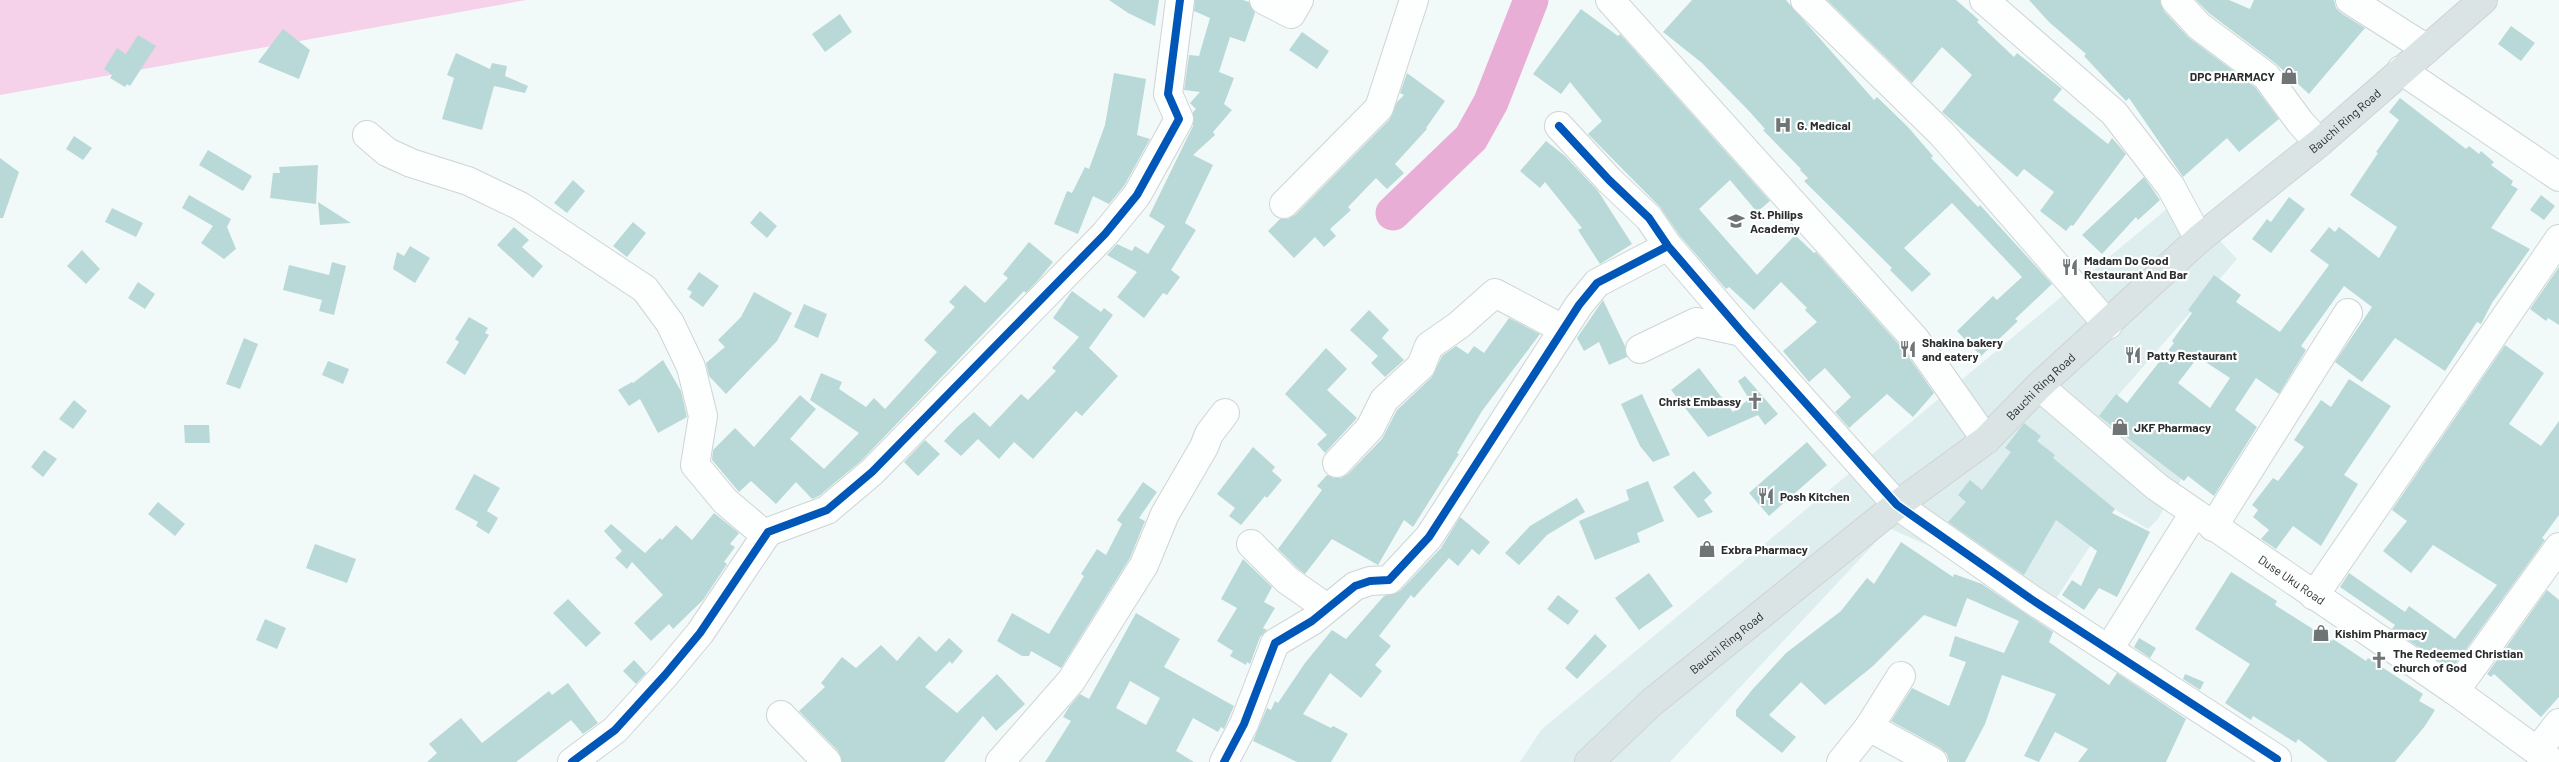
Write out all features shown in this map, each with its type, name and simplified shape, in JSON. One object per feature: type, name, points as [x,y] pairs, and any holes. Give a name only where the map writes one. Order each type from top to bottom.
[{"type":"main road","name":"Bauchi Ring Road","points":[[1588,762],[1651,703],[1897,505],[1986,440],[2039,386],[2199,239],[2320,143],[2483,0]]},
{"type":"street","points":[[367,135],[387,152],[411,163],[468,181],[520,206],[645,289],[670,323],[691,367],[703,416],[695,465],[725,501],[764,534],[827,510],[872,472],[1105,234],[1137,195],[1179,119],[1168,94],[1180,0]]},
{"type":"street","points":[[1264,0],[1292,14],[1298,0]]},
{"type":"street","points":[[1284,204],[1380,108],[1414,0]]},
{"type":"street","points":[[1805,0],[1942,134],[2108,324]]},
{"type":"street","points":[[1984,0],[2114,113],[2171,187],[2199,239]]},
{"type":"street","points":[[2175,0],[2199,26],[2266,76],[2300,122],[2320,143]]},
{"type":"street","points":[[2350,0],[2427,49]]},
{"type":"street","points":[[1625,5],[1915,339],[1986,440]]},
{"type":"street","points":[[2401,70],[2559,177]]},
{"type":"street","points":[[1559,126],[1609,180],[1648,218],[1668,246],[1742,332],[1897,505],[2108,649],[2277,759]]},
{"type":"street","points":[[2314,596],[2559,239]]},
{"type":"street","points":[[1224,762],[1244,724],[1275,643],[1328,608],[1355,586],[1370,581],[1390,580],[1429,536],[1563,330],[1596,283],[1668,246]]},
{"type":"street","points":[[1337,463],[1370,428],[1384,400],[1422,366],[1429,346],[1459,325],[1495,293],[1563,330]]},
{"type":"street","points":[[2108,649],[2203,520],[2348,313]]},
{"type":"street","points":[[1640,349],[1696,322],[1742,332]]},
{"type":"street","name":"Duse Uku Road","points":[[2039,386],[2157,488],[2455,691],[2544,756]]},
{"type":"street","points":[[1000,762],[1071,681],[1144,565],[1165,514],[1204,447],[1209,434],[1225,413]]},
{"type":"street","points":[[572,762],[614,730],[666,675],[700,633],[768,532]]},
{"type":"street","points":[[1251,544],[1287,580],[1328,608]]},
{"type":"street","points":[[2455,691],[2558,551]]},
{"type":"street","points":[[1841,762],[1869,727],[1901,676]]},
{"type":"street","points":[[781,715],[827,762]]},
{"type":"street","points":[[2544,756],[2559,723]]},
{"type":"street","points":[[1869,727],[1933,762]]},
{"type":"shaded area","points":[[0,0],[526,0],[0,95]]},
{"type":"shaded area","points":[[2180,198],[2237,259],[2101,415],[2182,478],[2158,519],[2148,529],[2114,509],[2054,602],[1889,528],[1670,762],[1520,762],[1541,730]]},
{"type":"building","points":[[1109,0],[1159,0],[1155,26],[1128,13]]},
{"type":"building","points":[[1195,0],[1243,0],[1249,2],[1255,13],[1245,42],[1230,37],[1219,72],[1234,78],[1224,104],[1232,110],[1213,132],[1215,135],[1193,155],[1213,165],[1185,223],[1196,230],[1171,270],[1180,277],[1167,295],[1163,293],[1144,318],[1117,297],[1137,272],[1107,255],[1117,244],[1132,251],[1135,246],[1148,254],[1165,226],[1149,216],[1193,126],[1193,112],[1196,109],[1190,103],[1200,92],[1184,90],[1189,55],[1199,56],[1210,18],[1194,11]]},
{"type":"building","points":[[1692,0],[1786,0],[1874,100],[1877,97],[1908,127],[1933,156],[1931,158],[1978,207],[1980,205],[2052,284],[2015,319],[2018,321],[1981,356],[1957,331],[1993,296],[1997,300],[2022,277],[1952,203],[1904,248],[1931,274],[1912,292],[1890,270],[1892,268],[1804,181],[1808,178],[1801,169],[1763,130],[1765,129],[1749,111],[1702,63],[1663,32]]},
{"type":"building","points":[[1827,0],[1956,0],[1979,20],[1977,22],[2014,57],[2017,53],[2062,89],[2053,100],[2108,144],[2112,138],[2126,154],[2073,226],[2071,225],[2066,231],[2040,211],[2054,192],[2024,169],[2017,177],[1942,112],[1972,75],[1942,47],[1912,83]]},
{"type":"building","points":[[2029,0],[2160,0],[2164,11],[2188,37],[2255,87],[2279,119],[2239,152],[2227,138],[2183,177],[2129,98],[2126,101],[2084,56],[2086,54],[2049,22]]},
{"type":"building","points":[[2196,0],[2229,0],[2250,9],[2254,0],[2334,0],[2336,8],[2341,13],[2365,28],[2309,94],[2275,63],[2210,14]]},
{"type":"building","points":[[1581,9],[1618,36],[1620,34],[1770,201],[1757,212],[1730,180],[1699,209],[1757,275],[1795,235],[1814,253],[1816,252],[1903,349],[1934,393],[1913,417],[1887,394],[1849,428],[1835,412],[1851,397],[1825,368],[1809,382],[1783,351],[1817,322],[1805,310],[1807,308],[1781,282],[1754,310],[1729,287],[1726,289],[1680,236],[1660,207],[1588,134],[1602,121],[1570,82],[1561,94],[1533,74]]},
{"type":"building","points":[[840,14],[852,32],[825,52],[812,34]]},
{"type":"building","points":[[2511,26],[2535,43],[2521,61],[2498,44]]},
{"type":"building","points":[[283,29],[310,50],[299,79],[258,62]]},
{"type":"building","points":[[1302,32],[1329,51],[1317,69],[1289,50]]},
{"type":"building","points":[[138,35],[156,46],[130,86],[127,84],[125,87],[110,78],[112,75],[104,69],[117,48],[126,54]]},
{"type":"building","points":[[456,53],[490,69],[492,63],[507,66],[505,76],[528,86],[525,93],[494,86],[482,130],[442,119],[454,78],[447,75]]},
{"type":"building","points":[[1114,73],[1146,79],[1137,135],[1150,139],[1124,186],[1109,204],[1093,196],[1078,234],[1054,224],[1067,191],[1072,193],[1085,167],[1089,169],[1105,125]]},
{"type":"building","points":[[1407,73],[1445,101],[1427,129],[1395,164],[1404,173],[1387,189],[1376,178],[1348,207],[1351,210],[1330,229],[1336,236],[1324,247],[1315,237],[1294,258],[1268,231],[1280,219],[1288,219],[1295,215],[1390,119],[1397,102],[1404,95],[1400,93]]},
{"type":"building","points":[[2400,98],[2466,149],[2469,146],[2479,154],[2481,151],[2494,162],[2491,165],[2513,181],[2511,185],[2518,189],[2491,228],[2530,249],[2492,303],[2481,324],[2477,322],[2445,371],[2395,338],[2362,382],[2335,362],[2372,307],[2344,286],[2301,346],[2306,350],[2279,394],[2256,378],[2235,410],[2257,427],[2214,496],[2188,476],[2184,481],[2099,416],[2116,394],[2127,403],[2174,343],[2172,341],[2192,313],[2188,310],[2214,275],[2241,295],[2236,302],[2280,332],[2329,265],[2310,251],[2329,227],[2335,232],[2339,227],[2379,258],[2397,227],[2350,195],[2378,153],[2376,152],[2399,120],[2389,112]],"holes":[[[2198,357],[2230,378],[2210,408],[2178,383]]]},
{"type":"building","points":[[74,136],[92,148],[83,160],[66,149]]},
{"type":"building","points":[[1546,141],[1565,156],[1598,191],[1632,244],[1600,264],[1578,230],[1582,228],[1545,182],[1540,188],[1520,171]]},
{"type":"building","points":[[208,150],[252,176],[243,191],[199,165]]},
{"type":"building","points":[[0,158],[19,172],[3,218],[0,218]]},
{"type":"building","points":[[318,165],[316,204],[270,198],[273,173],[280,173],[279,167]]},
{"type":"building","points":[[2144,177],[2160,200],[2138,220],[2136,217],[2102,254],[2082,235]]},
{"type":"building","points":[[573,180],[585,191],[567,213],[554,203]]},
{"type":"building","points":[[189,195],[231,219],[227,227],[236,249],[224,259],[201,243],[213,226],[182,208]]},
{"type":"building","points":[[2541,195],[2555,206],[2544,220],[2530,210]]},
{"type":"building","points":[[2289,197],[2305,209],[2271,253],[2252,239],[2267,219],[2271,222]]},
{"type":"building","points":[[318,202],[351,223],[320,225]]},
{"type":"building","points":[[112,208],[143,223],[136,237],[105,222]]},
{"type":"building","points":[[760,211],[777,226],[767,238],[750,223]]},
{"type":"building","points":[[633,222],[646,233],[627,257],[613,246]]},
{"type":"building","points":[[514,227],[529,240],[522,247],[543,266],[533,278],[497,245]]},
{"type":"building","points":[[1029,242],[1053,262],[1040,278],[1026,293],[1024,291],[861,461],[819,496],[812,499],[796,482],[776,504],[751,481],[739,492],[712,460],[713,450],[735,428],[754,447],[800,395],[816,409],[790,439],[824,469],[859,433],[810,400],[821,373],[842,382],[839,389],[866,407],[874,398],[885,409],[937,352],[924,340],[955,307],[949,302],[965,285],[985,303],[1008,278],[1003,274]]},
{"type":"building","points":[[410,246],[430,258],[415,283],[393,269],[397,252],[404,256]]},
{"type":"building","points":[[82,250],[100,269],[86,284],[67,266]]},
{"type":"building","points":[[332,262],[346,266],[334,315],[319,311],[322,300],[283,290],[289,265],[329,275]]},
{"type":"building","points":[[2559,267],[2559,325],[2548,318],[2546,321],[2530,309]]},
{"type":"building","points":[[699,272],[719,286],[703,307],[689,297],[692,292],[687,289]]},
{"type":"building","points":[[138,282],[155,294],[145,309],[128,298]]},
{"type":"building","points":[[1072,291],[1101,312],[1104,308],[1113,315],[1089,348],[1118,376],[1082,416],[1076,411],[1033,459],[1014,442],[999,459],[978,439],[961,456],[944,441],[957,427],[974,412],[990,427],[1021,394],[1028,400],[1056,371],[1052,368],[1079,337],[1053,318]]},
{"type":"building","points":[[754,292],[792,313],[777,341],[726,394],[709,376],[706,363],[725,347],[718,340],[741,317]]},
{"type":"building","points":[[1603,300],[1625,346],[1627,357],[1609,365],[1599,342],[1584,351],[1577,338]]},
{"type":"building","points":[[804,304],[827,314],[818,338],[794,327]]},
{"type":"building","points":[[1369,310],[1389,330],[1382,338],[1404,360],[1385,377],[1371,363],[1378,356],[1350,330]]},
{"type":"building","points":[[469,317],[488,328],[485,333],[489,335],[465,375],[446,363],[459,342],[455,339]]},
{"type":"building","points":[[1509,318],[1540,334],[1482,411],[1457,453],[1459,454],[1413,527],[1404,520],[1378,565],[1332,539],[1305,574],[1297,568],[1278,549],[1322,490],[1317,486],[1327,475],[1341,478],[1348,474],[1382,439],[1397,410],[1432,377],[1442,356],[1456,346],[1468,354],[1474,346],[1484,353]]},
{"type":"building","points":[[244,338],[258,344],[240,389],[226,384]]},
{"type":"building","points":[[2505,345],[2544,373],[2509,424],[2541,446],[2559,421],[2559,515],[2542,538],[2545,540],[2451,670],[2392,629],[2395,625],[2340,587],[2349,573],[2405,612],[2409,606],[2455,639],[2497,585],[2433,545],[2411,573],[2383,551],[2407,521],[2392,510]]},
{"type":"building","points":[[1326,348],[1347,369],[1327,390],[1357,418],[1325,453],[1317,444],[1327,435],[1285,394]]},
{"type":"building","points":[[663,360],[681,391],[687,417],[658,433],[640,399],[629,406],[618,390],[633,383]]},
{"type":"building","points":[[328,361],[349,369],[343,384],[322,375]]},
{"type":"building","points":[[1699,368],[1733,412],[1749,399],[1738,381],[1745,376],[1778,414],[1765,425],[1758,415],[1708,437],[1671,390]]},
{"type":"building","points":[[2349,379],[2391,406],[2344,475],[2358,484],[2321,546],[2293,526],[2276,549],[2261,539],[2269,530],[2253,517],[2258,510],[2252,505],[2273,478],[2278,481],[2304,447],[2294,440],[2321,400],[2331,407]]},
{"type":"building","points":[[1642,394],[1670,455],[1653,462],[1640,446],[1621,404]]},
{"type":"building","points":[[74,400],[87,411],[73,429],[59,419]]},
{"type":"building","points":[[2024,423],[2041,436],[2037,441],[2055,455],[2053,458],[2115,509],[2112,513],[2150,532],[2117,597],[2099,588],[2084,610],[2062,595],[2072,580],[2081,586],[2097,551],[2056,520],[2024,575],[1948,522],[1966,502],[1958,495],[1970,480],[1982,490],[2011,452],[2005,448]]},
{"type":"building","points":[[184,425],[209,425],[210,443],[185,443]]},
{"type":"building","points":[[925,440],[940,454],[918,476],[904,462]]},
{"type":"building","points":[[1807,442],[1827,465],[1769,516],[1749,493]]},
{"type":"building","points":[[1253,447],[1275,467],[1272,471],[1282,480],[1267,498],[1265,496],[1241,525],[1229,516],[1235,508],[1217,494]]},
{"type":"building","points":[[44,450],[57,459],[43,477],[31,467]]},
{"type":"building","points":[[1694,471],[1712,493],[1704,500],[1713,512],[1698,518],[1673,487]]},
{"type":"building","points":[[474,474],[500,488],[487,511],[498,518],[489,534],[476,526],[478,522],[455,509]]},
{"type":"building","points":[[1648,481],[1664,521],[1637,533],[1640,542],[1595,560],[1579,521],[1629,500],[1626,490]]},
{"type":"building","points":[[1143,482],[1157,492],[1139,518],[1145,521],[1130,558],[1061,668],[1031,651],[1029,656],[1022,656],[997,641],[1012,613],[1049,634],[1084,576],[1081,574],[1097,549],[1106,555],[1122,524],[1117,520]]},
{"type":"building","points":[[1577,498],[1585,512],[1547,535],[1519,565],[1505,553],[1530,526]]},
{"type":"building","points":[[158,502],[185,524],[175,536],[148,514]]},
{"type":"building","points":[[714,513],[739,533],[730,544],[735,547],[724,562],[727,564],[703,600],[673,629],[669,624],[651,641],[634,623],[663,595],[632,562],[627,569],[615,558],[622,551],[604,531],[611,524],[645,553],[660,538],[662,540],[676,525],[692,540]]},
{"type":"building","points":[[1460,517],[1490,542],[1479,555],[1472,549],[1458,566],[1449,558],[1414,598],[1411,595],[1379,636],[1391,646],[1375,665],[1382,671],[1361,698],[1330,673],[1303,714],[1348,734],[1331,762],[1297,762],[1253,741],[1267,708],[1271,710],[1275,701],[1278,703],[1305,663],[1332,630],[1346,639],[1384,596],[1400,591],[1441,548]]},
{"type":"building","points":[[1901,542],[1953,577],[1954,574],[1982,584],[2053,632],[2049,642],[2109,685],[2117,673],[2186,719],[2166,762],[2078,762],[2088,749],[2055,732],[2039,762],[2024,756],[2056,694],[2002,675],[1985,724],[1965,762],[1949,762],[1947,754],[1940,748],[1891,721],[1912,688],[1949,706],[1966,662],[1949,656],[1955,636],[2004,653],[2019,621],[1967,598],[1956,627],[1924,615],[1873,666],[1825,705],[1801,682],[1769,715],[1796,737],[1782,753],[1736,716],[1736,710],[1786,653],[1841,611],[1867,578],[1874,584]]},
{"type":"building","points":[[315,544],[356,559],[347,583],[306,568]]},
{"type":"building","points":[[1243,559],[1272,587],[1264,602],[1275,608],[1263,628],[1267,630],[1260,637],[1250,664],[1247,662],[1246,665],[1230,656],[1233,651],[1217,641],[1237,608],[1221,599]]},
{"type":"building","points":[[2231,572],[2277,601],[2275,605],[2366,661],[2368,658],[2423,694],[2419,701],[2435,710],[2425,726],[2395,762],[2328,762],[2298,739],[2296,743],[2253,716],[2251,720],[2225,703],[2250,664],[2195,629]]},
{"type":"building","points":[[1649,573],[1673,606],[1639,630],[1615,598]]},
{"type":"building","points":[[2547,590],[2559,600],[2559,697],[2541,717],[2494,674],[2491,677],[2487,674]]},
{"type":"building","points":[[1558,595],[1579,611],[1568,625],[1547,609]]},
{"type":"building","points":[[568,599],[601,633],[586,647],[553,613]]},
{"type":"building","points":[[1136,613],[1180,639],[1164,667],[1234,706],[1224,729],[1221,727],[1218,732],[1193,718],[1176,751],[1194,762],[1045,762],[1071,721],[1063,717],[1069,707],[1080,694],[1089,699]],"holes":[[[1130,681],[1160,698],[1146,725],[1116,708]]]},
{"type":"building","points":[[265,619],[286,628],[277,649],[256,640]]},
{"type":"building","points":[[1595,634],[1607,646],[1577,679],[1565,668]]},
{"type":"building","points":[[919,636],[936,652],[949,638],[963,651],[952,664],[950,661],[925,687],[957,713],[997,674],[1025,704],[996,731],[983,716],[944,762],[842,762],[838,751],[799,711],[825,687],[821,683],[842,657],[856,668],[881,645],[897,661]]},
{"type":"building","points":[[2139,638],[2156,648],[2150,658],[2134,647]]},
{"type":"building","points":[[634,660],[646,673],[636,684],[623,671]]},
{"type":"building","points":[[2185,674],[2204,682],[2200,690],[2183,679]]},
{"type":"building","points":[[568,683],[598,723],[583,734],[571,720],[516,762],[427,762],[437,753],[429,744],[461,718],[482,743],[549,691],[552,695]]},
{"type":"waterway","points":[[1393,213],[1471,138],[1491,102],[1531,0]]},
{"type":"cycle path","points":[[572,762],[615,730],[665,675],[700,633],[768,532],[827,510],[872,472],[1105,234],[1137,195],[1179,119],[1168,94],[1180,0]]},
{"type":"cycle path","points":[[1559,126],[1609,180],[1649,218],[1668,246],[1742,332],[1897,505],[2031,599],[2277,759]]},
{"type":"cycle path","points":[[1224,762],[1244,724],[1275,643],[1312,621],[1355,586],[1370,581],[1389,580],[1429,537],[1579,305],[1597,283],[1668,246]]},
{"type":"place","name":"DPC PHARMACY","points":[[2289,76]]},
{"type":"place","name":"G. Medical","points":[[1783,125]]},
{"type":"place","name":"St. Philips Academy","points":[[1736,221]]},
{"type":"place","name":"Madam Do Good Restaurant And Bar","points":[[2070,267]]},
{"type":"place","name":"Shakina bakery and eatery","points":[[1908,349]]},
{"type":"place","name":"Patty Restaurant","points":[[2133,355]]},
{"type":"place","name":"Christ Embassy","points":[[1755,401]]},
{"type":"place","name":"JKF Pharmacy","points":[[2120,427]]},
{"type":"place","name":"Posh Kitchen","points":[[1766,496]]},
{"type":"place","name":"Exbra Pharmacy","points":[[1707,549]]},
{"type":"place","name":"Kishim Pharmacy","points":[[2321,633]]},
{"type":"place","name":"The Redeemed Christian church of God","points":[[2379,660]]}]
